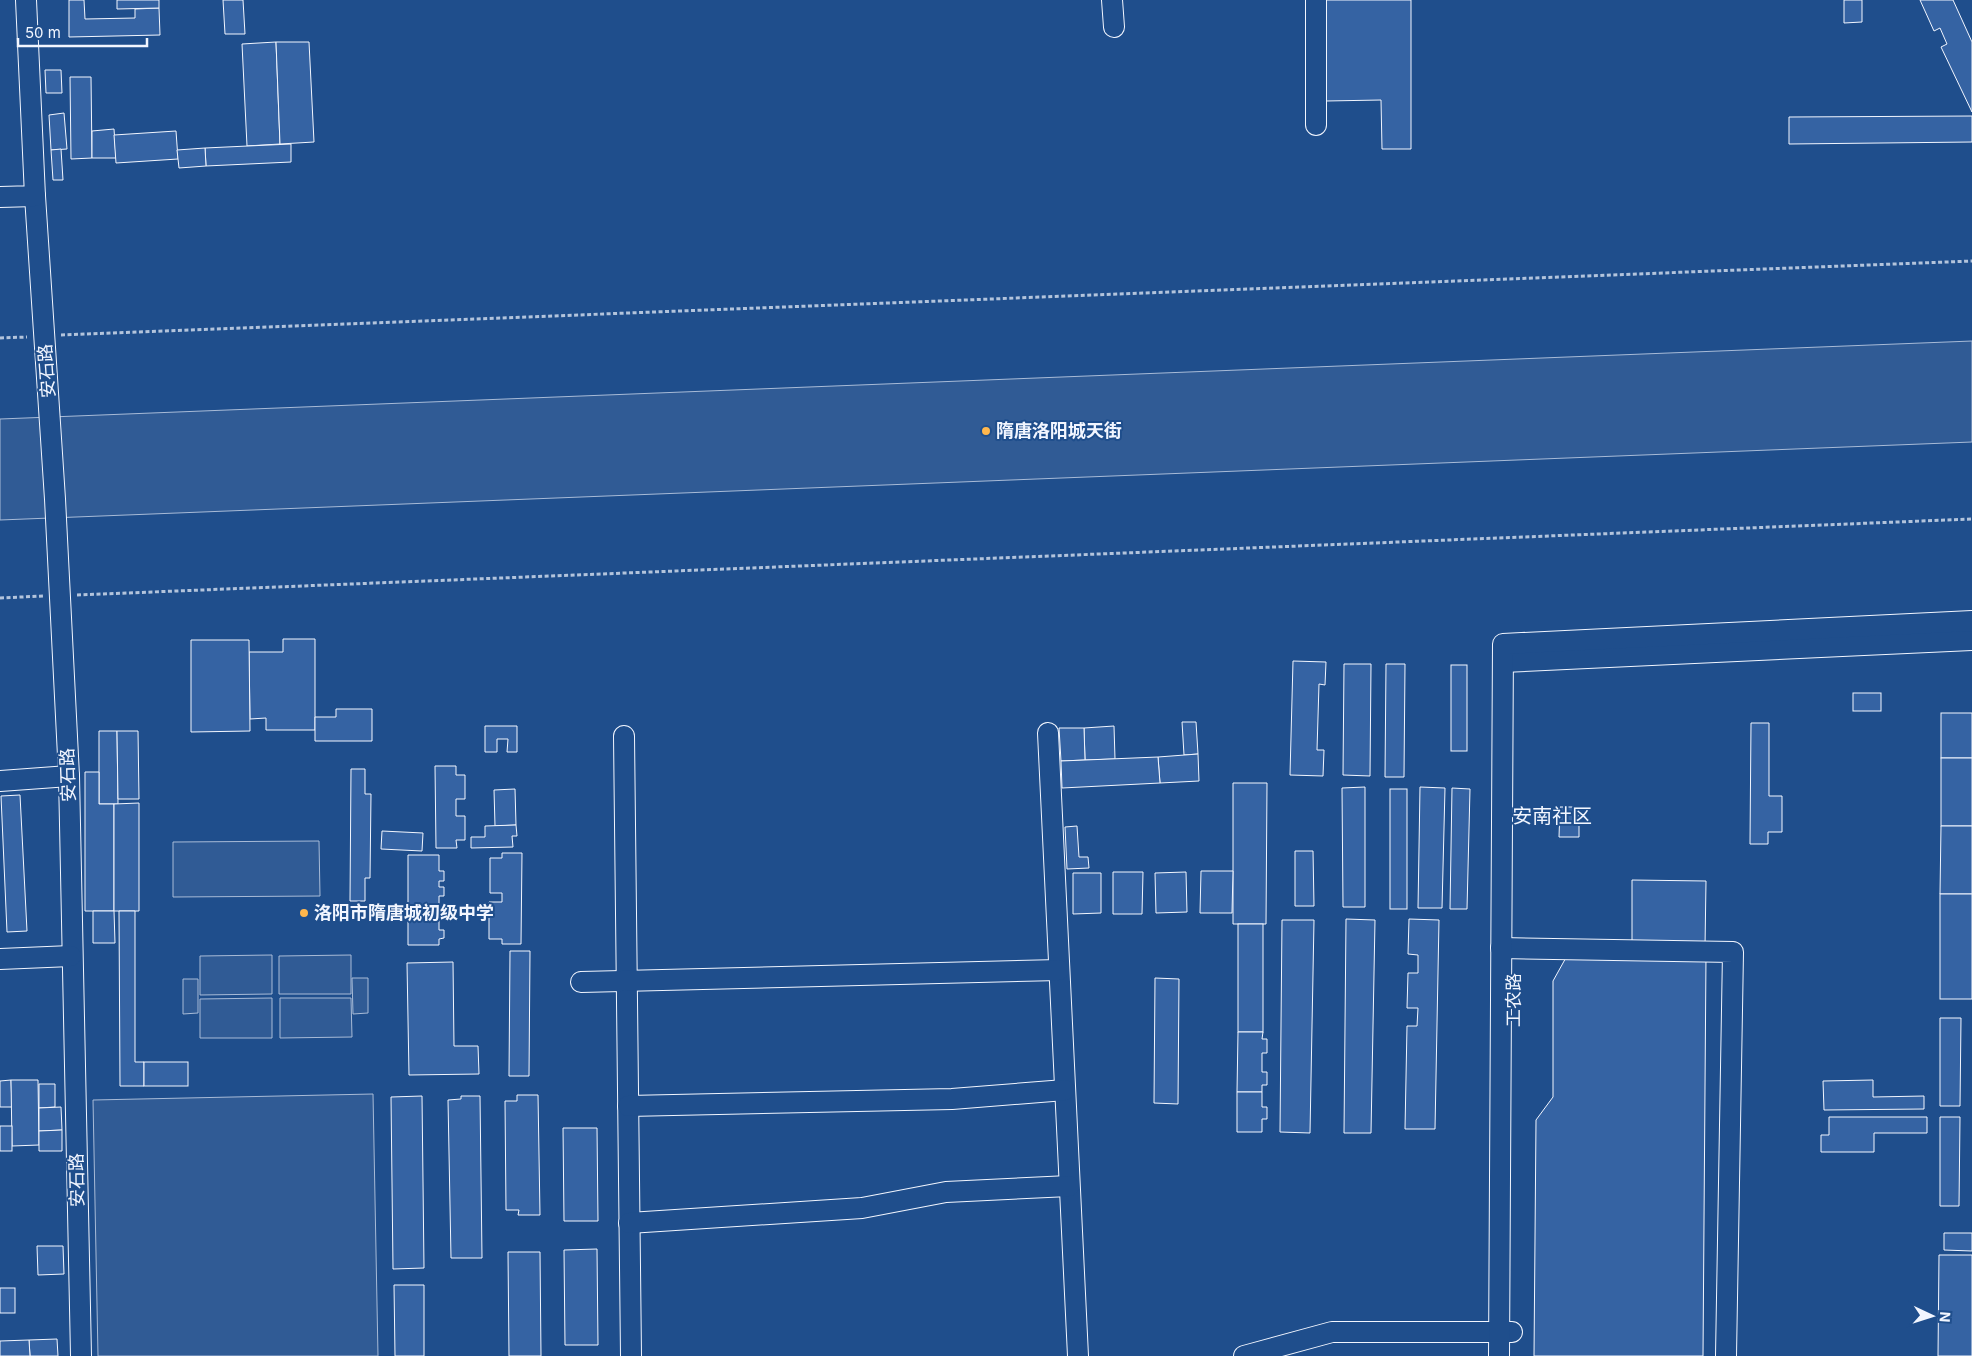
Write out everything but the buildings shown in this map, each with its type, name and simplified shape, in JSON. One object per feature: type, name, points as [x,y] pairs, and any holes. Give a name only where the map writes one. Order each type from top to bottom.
[{"type":"street","name":"安石路","points":[[26,0],[35,196],[60,596],[69,776],[71,956],[81,1356]]},
{"type":"street","points":[[1112,0],[1114,27]]},
{"type":"street","points":[[1316,0],[1316,125]]},
{"type":"street","points":[[0,197],[35,196]]},
{"type":"street","points":[[1509,653],[1972,622]]},
{"type":"street","points":[[1509,653],[1972,640]]},
{"type":"street","name":"工农路","points":[[1509,653],[1506,1332],[1512,1356]]},
{"type":"street","points":[[1048,733],[1078,1356]]},
{"type":"street","points":[[624,736],[631,1356]]},
{"type":"street","points":[[0,781],[69,776]]},
{"type":"street","points":[[1507,948],[1734,952],[1726,1356]]},
{"type":"street","points":[[0,959],[71,956]]},
{"type":"street","points":[[581,982],[1059,970]]},
{"type":"street","points":[[628,1106],[952,1099],[1065,1090]]},
{"type":"street","points":[[629,1223],[862,1208],[946,1192],[1070,1186]]},
{"type":"street","points":[[1244,1356],[1332,1332],[1506,1332]]},
{"type":"street","name":"工农路","points":[[1499,1356],[1506,1332]]},
{"type":"path","points":[[0,338],[1972,261]]},
{"type":"path","points":[[0,598],[1972,519]]},
{"type":"shaded area","name":"隋唐洛阳城天街","points":[[1972,341],[1972,442],[0,520],[0,419]]},
{"type":"shaded area","points":[[319,841],[320,896],[173,897],[173,842]]},
{"type":"shaded area","points":[[272,955],[272,994],[200,995],[200,956]]},
{"type":"shaded area","points":[[351,955],[351,994],[279,994],[279,956]]},
{"type":"shaded area","points":[[352,978],[368,978],[368,1013],[353,1014]]},
{"type":"shaded area","points":[[183,979],[198,979],[198,1013],[183,1014]]},
{"type":"shaded area","points":[[272,998],[272,1038],[200,1038],[200,999]]},
{"type":"shaded area","points":[[280,998],[351,998],[352,1037],[280,1038]]},
{"type":"shaded area","points":[[373,1094],[378,1356],[98,1356],[93,1100]]},
{"type":"place","name":"隋唐洛阳城天街","points":[[986,431]]},
{"type":"place","name":"洛阳市隋唐城初级中学","points":[[304,913]]},
{"type":"district","name":"安南社区","points":[[1552,816]]}]
